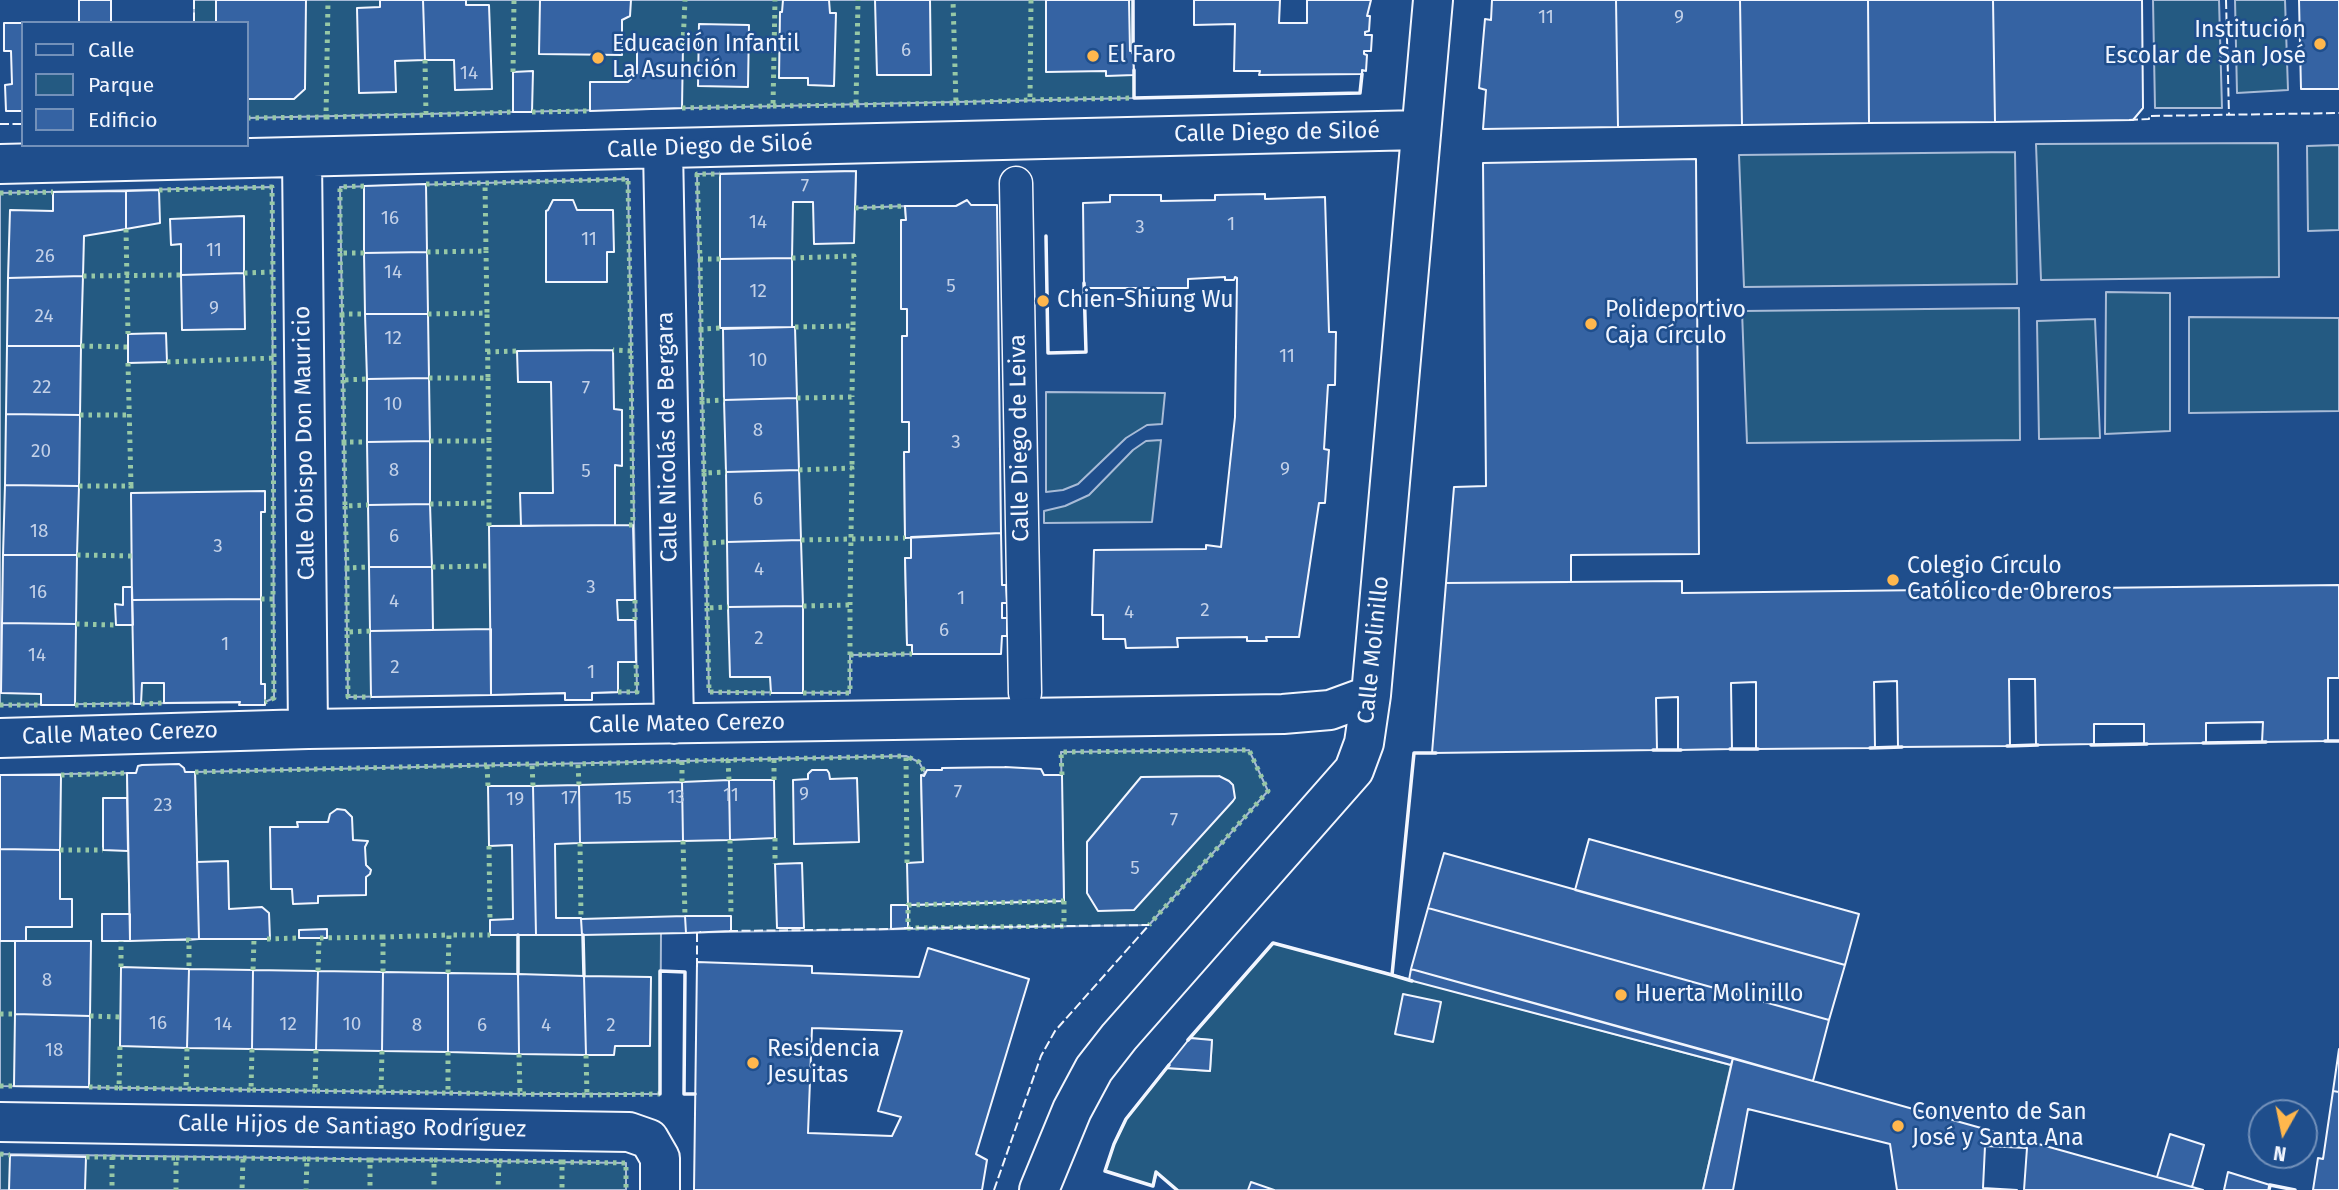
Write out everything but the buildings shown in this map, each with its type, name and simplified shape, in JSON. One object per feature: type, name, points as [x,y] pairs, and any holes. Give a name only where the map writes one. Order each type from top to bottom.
[{"type":"street","name":"Calle Molinillo","points":[[1041,1189],[1072,1110],[1094,1069],[1119,1037],[1354,770],[1364,743],[1371,695],[1433,0]]},
{"type":"street","name":"Calle Diego de Siloé","points":[[0,164],[1420,130]]},
{"type":"street","name":"Calle Nicolás de Bergara","points":[[663,149],[674,724]]},
{"type":"street","name":"Calle Obispo Don Mauricio","points":[[302,157],[308,729]]},
{"type":"street","name":"Calle Diego de Leiva","points":[[1016,183],[1025,693]]},
{"type":"street","name":"Calle Mateo Cerezo","points":[[0,738],[308,729],[1283,714],[1330,710],[1371,695]]},
{"type":"street","name":"Calle Hijos de Santiago Rodríguez","points":[[0,1122],[629,1132],[649,1139],[660,1157],[660,1190]]},
{"type":"green space","points":[[194,0],[1133,0],[1134,98],[248,118],[248,21],[194,21]]},
{"type":"green space","points":[[2153,0],[2219,0],[2222,108],[2155,108]]},
{"type":"green space","points":[[2235,0],[2285,0],[2288,90],[2237,93]]},
{"type":"green space","points":[[2278,143],[2279,277],[2041,280],[2036,144]]},
{"type":"green space","points":[[2339,145],[2339,230],[2308,231],[2307,146]]},
{"type":"green space","points":[[2015,152],[2017,284],[1744,287],[1739,155]]},
{"type":"green space","points":[[856,171],[855,208],[905,206],[906,220],[901,221],[901,308],[907,309],[907,336],[902,337],[902,421],[909,422],[909,452],[904,453],[905,537],[911,537],[911,558],[905,558],[907,644],[912,645],[912,654],[850,655],[850,693],[709,692],[697,174]]},
{"type":"green space","points":[[628,179],[637,692],[348,697],[340,187]]},
{"type":"green space","points":[[272,187],[274,698],[265,702],[0,705],[0,193]]},
{"type":"green space","points":[[2106,292],[2170,293],[2170,431],[2105,434]]},
{"type":"green space","points":[[2019,308],[2020,440],[1747,443],[1742,311]]},
{"type":"green space","points":[[2189,317],[2339,318],[2339,411],[2189,413]]},
{"type":"green space","points":[[2095,319],[2100,438],[2039,439],[2037,321]]},
{"type":"green space","points":[[1046,392],[1165,393],[1162,424],[1147,425],[1126,438],[1078,484],[1063,490],[1046,492]]},
{"type":"green space","points":[[1161,440],[1152,522],[1044,523],[1044,511],[1065,506],[1089,495],[1133,450],[1146,441]]},
{"type":"green space","points":[[1249,750],[1268,791],[1149,925],[661,933],[660,1094],[0,1086],[0,775],[127,773],[130,940],[189,940],[199,939],[195,772],[906,756],[919,762],[925,773],[921,776],[923,862],[909,905],[1064,901],[1061,752]]},
{"type":"green space","points":[[1273,943],[1731,1065],[1703,1190],[1177,1190],[1157,1173],[1153,1186],[1105,1171],[1126,1119],[1166,1068],[1210,1071],[1212,1040],[1190,1038]]},
{"type":"green space","points":[[0,1154],[626,1163],[626,1190],[0,1190]]},
{"type":"hedge","points":[[248,118],[326,117],[328,0]]},
{"type":"hedge","points":[[513,72],[514,0]]},
{"type":"hedge","points":[[683,44],[685,0]]},
{"type":"hedge","points":[[682,108],[773,106],[775,0]]},
{"type":"hedge","points":[[773,106],[856,105],[858,0]]},
{"type":"hedge","points":[[856,105],[956,103],[953,0]]},
{"type":"hedge","points":[[1031,0],[1030,100],[1134,98]]},
{"type":"hedge","points":[[425,60],[426,115],[513,112]]},
{"type":"hedge","points":[[956,103],[1030,100]]},
{"type":"hedge","points":[[532,112],[590,111]]},
{"type":"hedge","points":[[326,117],[426,115]]},
{"type":"hedge","points":[[720,174],[697,174],[700,259],[720,259]]},
{"type":"hedge","points":[[427,252],[486,251],[485,183],[628,179],[631,351],[613,350]]},
{"type":"hedge","points":[[426,184],[485,183]]},
{"type":"hedge","points":[[364,186],[340,187],[340,253],[364,253]]},
{"type":"hedge","points":[[159,190],[272,187],[273,272]]},
{"type":"hedge","points":[[0,193],[53,192]]},
{"type":"hedge","points":[[855,208],[905,206]]},
{"type":"hedge","points":[[126,229],[128,334]]},
{"type":"hedge","points":[[428,314],[487,313],[486,251]]},
{"type":"hedge","points":[[340,253],[342,314],[365,314]]},
{"type":"hedge","points":[[792,258],[854,256],[853,326]]},
{"type":"hedge","points":[[700,259],[701,329],[720,328]]},
{"type":"hedge","points":[[244,273],[273,272],[274,358]]},
{"type":"hedge","points":[[83,276],[181,275]]},
{"type":"hedge","points":[[429,378],[488,378],[487,313]]},
{"type":"hedge","points":[[342,314],[343,380],[367,379]]},
{"type":"hedge","points":[[795,327],[853,326],[852,397]]},
{"type":"hedge","points":[[701,329],[702,401],[724,400]]},
{"type":"hedge","points":[[81,346],[128,347]]},
{"type":"hedge","points":[[487,352],[517,351]]},
{"type":"hedge","points":[[629,525],[633,525],[631,351]]},
{"type":"hedge","points":[[167,362],[274,358],[273,599]]},
{"type":"hedge","points":[[128,363],[131,486]]},
{"type":"hedge","points":[[430,441],[489,441],[488,378]]},
{"type":"hedge","points":[[343,380],[344,442],[367,442]]},
{"type":"hedge","points":[[797,398],[852,397],[852,468]]},
{"type":"hedge","points":[[702,401],[704,473],[726,472]]},
{"type":"hedge","points":[[80,415],[129,415]]},
{"type":"hedge","points":[[430,504],[489,503],[489,441]]},
{"type":"hedge","points":[[344,442],[345,506],[368,505]]},
{"type":"hedge","points":[[799,470],[852,468],[850,605]]},
{"type":"hedge","points":[[704,473],[706,543],[727,542]]},
{"type":"hedge","points":[[79,486],[131,486],[131,493]]},
{"type":"hedge","points":[[489,503],[489,526]]},
{"type":"hedge","points":[[345,506],[347,568],[369,567]]},
{"type":"hedge","points":[[801,540],[905,538]]},
{"type":"hedge","points":[[706,543],[707,608],[728,607]]},
{"type":"hedge","points":[[77,555],[132,556]]},
{"type":"hedge","points":[[432,567],[490,566]]},
{"type":"hedge","points":[[347,568],[347,632]]},
{"type":"hedge","points":[[261,599],[273,599],[274,698],[265,702]]},
{"type":"hedge","points":[[635,600],[635,620]]},
{"type":"hedge","points":[[803,606],[850,605],[850,655]]},
{"type":"hedge","points":[[707,608],[709,692],[771,693]]},
{"type":"hedge","points":[[76,624],[116,625]]},
{"type":"hedge","points":[[370,631],[347,632],[348,697],[371,697]]},
{"type":"hedge","points":[[803,693],[850,693],[850,655],[912,654]]},
{"type":"hedge","points":[[618,692],[637,692],[636,662]]},
{"type":"hedge","points":[[141,704],[164,703]]},
{"type":"hedge","points":[[75,705],[134,704]]},
{"type":"hedge","points":[[0,705],[41,705]]},
{"type":"hedge","points":[[1062,775],[1061,752],[1249,750],[1268,791],[1149,925]]},
{"type":"hedge","points":[[774,780],[774,759],[906,756]]},
{"type":"hedge","points":[[907,863],[906,756],[919,762],[925,773]]},
{"type":"hedge","points":[[729,780],[728,760],[774,759]]},
{"type":"hedge","points":[[682,782],[682,761],[728,760]]},
{"type":"hedge","points":[[579,785],[578,764],[682,761]]},
{"type":"hedge","points":[[488,786],[487,765],[532,764]]},
{"type":"hedge","points":[[533,786],[532,764],[578,764]]},
{"type":"hedge","points":[[195,772],[487,765]]},
{"type":"hedge","points":[[61,775],[127,773]]},
{"type":"hedge","points":[[775,838],[775,864]]},
{"type":"hedge","points":[[730,840],[731,916]]},
{"type":"hedge","points":[[683,841],[685,916]]},
{"type":"hedge","points":[[580,843],[581,918]]},
{"type":"hedge","points":[[489,846],[490,920]]},
{"type":"hedge","points":[[60,850],[103,850]]},
{"type":"hedge","points":[[1064,901],[1064,926],[908,928],[908,905],[1064,901]]},
{"type":"hedge","points":[[383,972],[383,937],[449,935]]},
{"type":"hedge","points":[[448,973],[449,935],[490,935]]},
{"type":"hedge","points":[[318,971],[319,938],[383,937]]},
{"type":"hedge","points":[[267,939],[299,938]]},
{"type":"hedge","points":[[253,970],[254,939],[257,939]]},
{"type":"hedge","points":[[186,940],[189,940],[189,969]]},
{"type":"hedge","points":[[121,941],[121,967]]},
{"type":"hedge","points":[[0,1014],[15,1014]]},
{"type":"hedge","points":[[90,1016],[120,1017]]},
{"type":"hedge","points":[[89,1087],[119,1088],[120,1046]]},
{"type":"hedge","points":[[187,1048],[186,1089],[251,1090]]},
{"type":"hedge","points":[[252,1049],[251,1090],[315,1091]]},
{"type":"hedge","points":[[316,1050],[315,1091],[381,1092]]},
{"type":"hedge","points":[[382,1051],[381,1092],[448,1093]]},
{"type":"hedge","points":[[448,1052],[448,1093],[520,1094]]},
{"type":"hedge","points":[[519,1054],[520,1094],[587,1095]]},
{"type":"hedge","points":[[586,1055],[587,1095],[660,1094]]},
{"type":"hedge","points":[[0,1086],[14,1086]]},
{"type":"hedge","points":[[119,1088],[186,1089]]},
{"type":"hedge","points":[[0,1154],[10,1155]]},
{"type":"hedge","points":[[86,1157],[112,1157],[112,1190]]},
{"type":"hedge","points":[[112,1157],[176,1158],[176,1190]]},
{"type":"hedge","points":[[176,1158],[243,1158],[242,1190]]},
{"type":"hedge","points":[[243,1158],[307,1159],[306,1190]]},
{"type":"hedge","points":[[307,1159],[370,1160],[370,1190]]},
{"type":"hedge","points":[[370,1160],[434,1160],[434,1190]]},
{"type":"hedge","points":[[434,1160],[499,1161],[498,1190]]},
{"type":"hedge","points":[[499,1161],[562,1162],[562,1190]]},
{"type":"hedge","points":[[562,1162],[626,1163],[626,1190]]},
{"type":"fence","points":[[194,0],[194,21]]},
{"type":"fence","points":[[2226,0],[2229,115]]},
{"type":"fence","points":[[2129,120],[2149,119],[2149,116],[2339,113]]},
{"type":"fence","points":[[0,124],[21,124]]},
{"type":"fence","points":[[904,928],[1149,925]]},
{"type":"fence","points":[[994,1190],[1041,1056],[1055,1031],[1149,925]]},
{"type":"fence","points":[[729,931],[894,929]]},
{"type":"fence","points":[[697,967],[697,932],[701,932]]},
{"type":"wall","points":[[1133,0],[1133,53]]},
{"type":"wall","points":[[1134,70],[1134,98],[1360,93],[1362,74]]},
{"type":"wall","points":[[1046,236],[1048,353],[1086,352],[1084,283]]},
{"type":"wall","points":[[2325,741],[2339,741]]},
{"type":"wall","points":[[2203,743],[2266,742]]},
{"type":"wall","points":[[2091,745],[2147,744]]},
{"type":"wall","points":[[2007,746],[2038,745]]},
{"type":"wall","points":[[1870,748],[1902,747]]},
{"type":"wall","points":[[1730,749],[1758,749]]},
{"type":"wall","points":[[1653,750],[1681,750]]},
{"type":"wall","points":[[1412,981],[1392,975],[1414,753],[1436,753]]},
{"type":"wall","points":[[518,935],[518,974]]},
{"type":"wall","points":[[583,935],[584,976]]},
{"type":"wall","points":[[1188,1040],[1273,943],[1392,975]]},
{"type":"wall","points":[[660,1094],[660,971],[685,972],[684,1094],[695,1094]]},
{"type":"wall","points":[[1169,1065],[1126,1119],[1105,1171],[1153,1186],[1156,1172],[1177,1190]]},
{"type":"wall","points":[[2269,1190],[2270,1185],[2295,1190]]},
{"type":"place","name":"Institución Escolar de San José","points":[[2320,44]]},
{"type":"place","name":"El Faro","points":[[1093,56]]},
{"type":"place","name":"Educación Infantil La Asunción","points":[[598,58]]},
{"type":"place","name":"Chien-Shiung Wu","points":[[1043,301]]},
{"type":"place","name":"Polideportivo Caja Círculo","points":[[1591,324]]},
{"type":"place","name":"Colegio Círculo Católico de Obreros","points":[[1893,580]]},
{"type":"place","name":"Huerta Molinillo","points":[[1621,995]]},
{"type":"place","name":"Residencia Jesuitas","points":[[753,1063]]},
{"type":"place","name":"Convento de San José y Santa Ana","points":[[1898,1126]]}]
